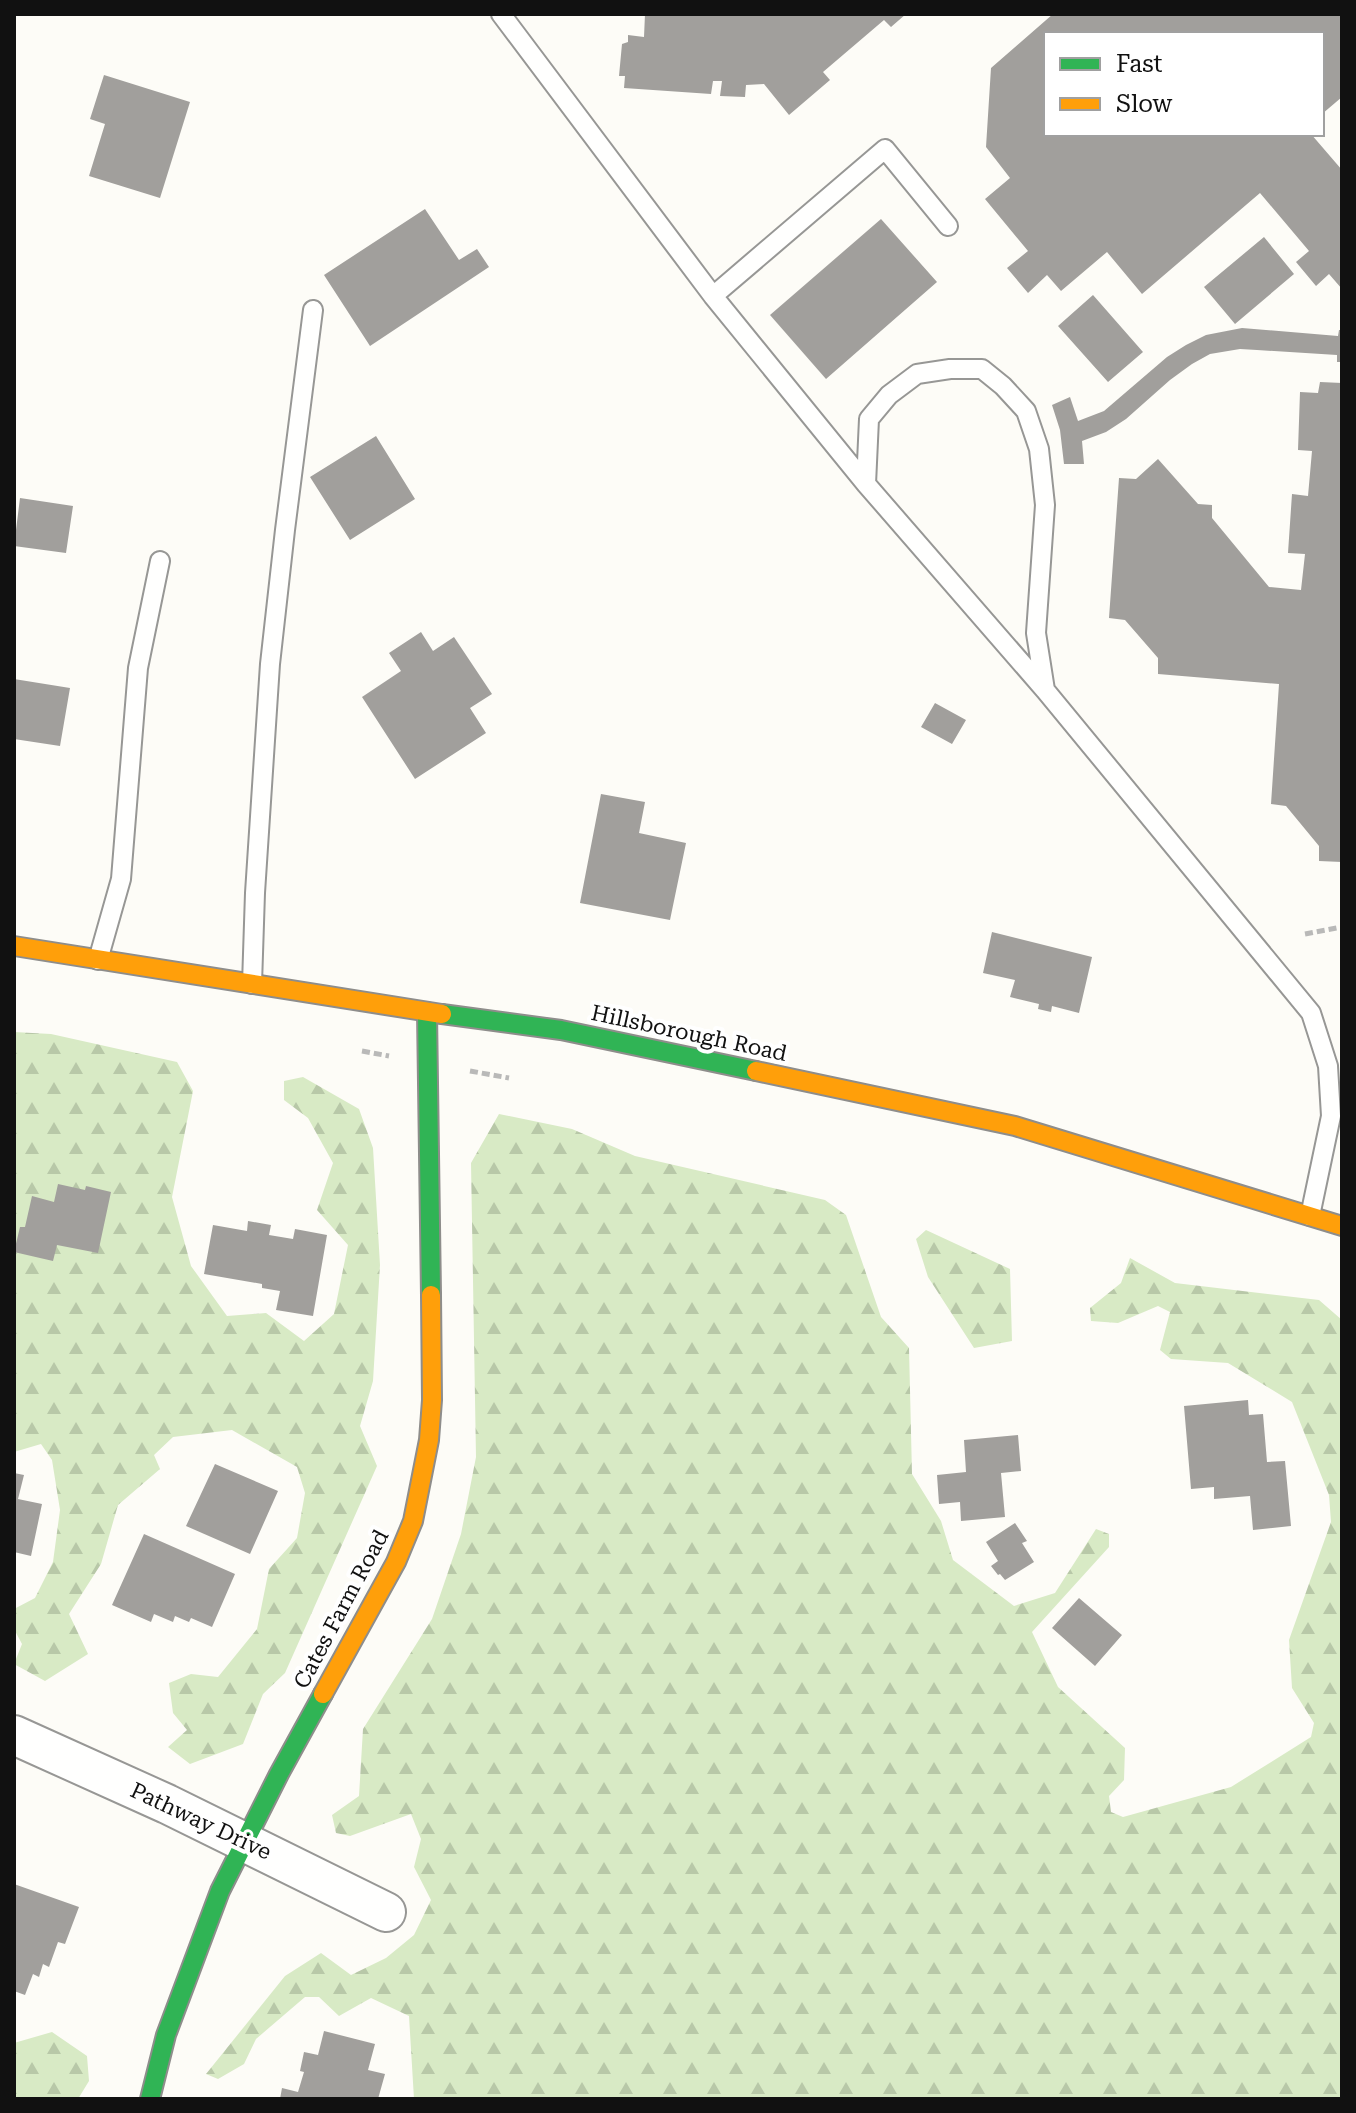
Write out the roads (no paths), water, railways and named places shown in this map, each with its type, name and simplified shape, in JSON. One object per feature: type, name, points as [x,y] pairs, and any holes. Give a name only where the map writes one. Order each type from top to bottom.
[{"type":"main road","name":"Hillsborough Road","points":[[14,946],[427,1012],[561,1030],[1015,1126],[1342,1226]]},
{"type":"main road","name":"Cates Farm Road","points":[[150,2099],[166,2035],[220,1891],[279,1774],[396,1562],[413,1521],[429,1440],[432,1400],[427,1012]]},
{"type":"street","name":"Pathway Drive","points":[[14,1735],[245,1842],[386,1912]]},
{"type":"lane","points":[[501,14],[713,296],[866,484],[1045,690],[1311,1013],[1328,1066],[1331,1116],[1310,1216]]},
{"type":"lane","points":[[713,296],[885,149],[948,226]]},
{"type":"lane","points":[[252,984],[270,664],[313,310]]},
{"type":"lane","points":[[866,484],[869,419],[889,395],[917,374],[950,369],[982,369],[1026,411],[1039,449],[1045,505],[1036,633],[1045,690]]},
{"type":"lane","points":[[98,960],[121,879],[138,668],[160,561]]}]
